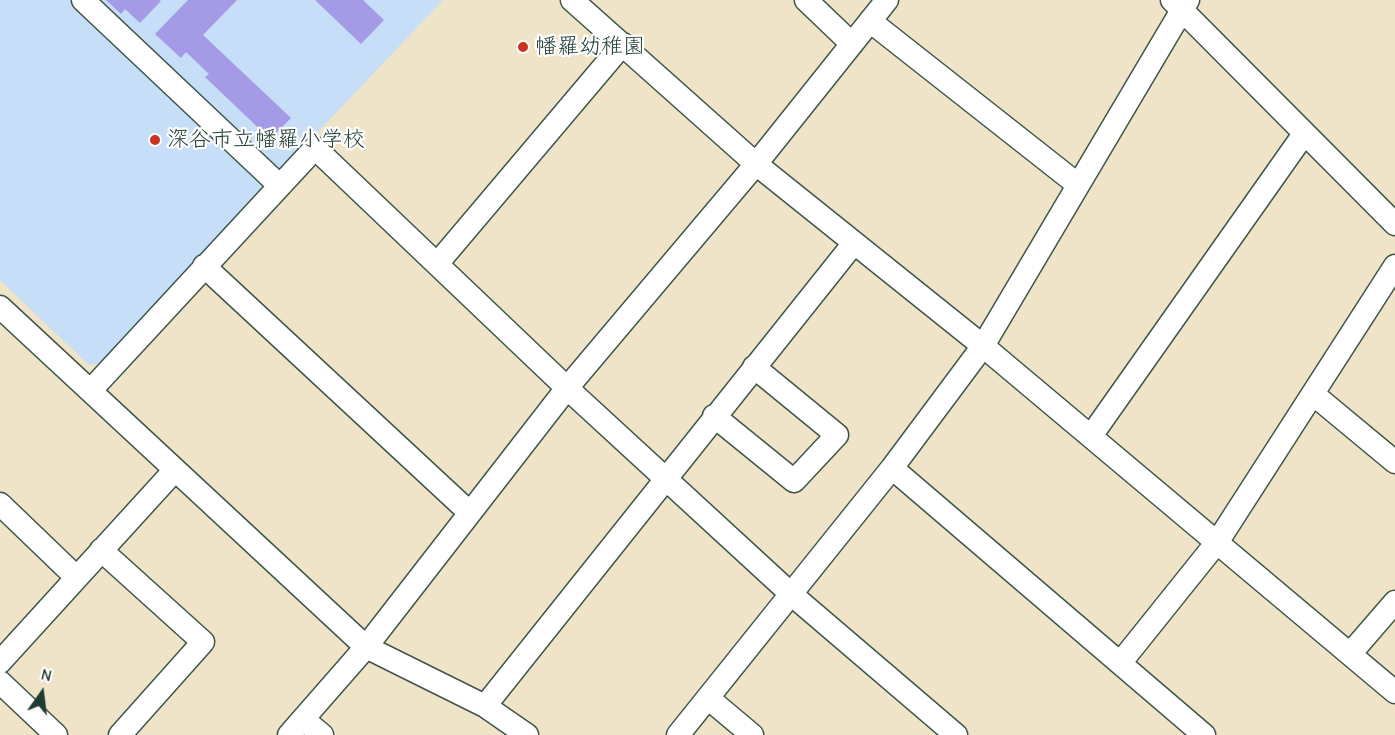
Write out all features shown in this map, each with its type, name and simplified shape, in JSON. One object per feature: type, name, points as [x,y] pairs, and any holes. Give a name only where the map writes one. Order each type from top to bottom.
[{"type":"street","points":[[83,0],[280,186]]},
{"type":"street","points":[[572,0],[756,164],[983,346],[1218,541],[1395,692]]},
{"type":"street","points":[[806,0],[852,44]]},
{"type":"street","points":[[322,735],[296,727],[366,646],[567,388],[756,164],[887,0]]},
{"type":"street","points":[[678,735],[892,468],[983,346],[1180,3],[1304,134],[1395,224]]},
{"type":"street","points":[[870,21],[1077,184]]},
{"type":"street","points":[[436,264],[623,44]]},
{"type":"street","points":[[1091,436],[1304,134]]},
{"type":"street","points":[[91,390],[315,148],[567,388],[791,594],[956,735]]},
{"type":"street","points":[[485,706],[854,243]]},
{"type":"street","points":[[204,266],[470,513]]},
{"type":"street","points":[[1121,662],[1218,541],[1395,266]]},
{"type":"street","points":[[0,307],[91,390],[174,471],[366,646],[485,706],[527,735]]},
{"type":"street","points":[[714,416],[794,481],[837,435],[754,367]]},
{"type":"street","points":[[1313,394],[1395,462]]},
{"type":"street","points":[[892,468],[1204,735]]},
{"type":"street","points":[[0,662],[174,471]]},
{"type":"street","points":[[0,504],[76,578]]},
{"type":"street","points":[[102,550],[203,642],[120,735]]},
{"type":"street","points":[[1350,654],[1395,602]]},
{"type":"street","points":[[0,682],[56,735]]},
{"type":"street","points":[[708,698],[752,735]]},
{"type":"shaded area","name":"深谷市立幡羅小学校","points":[[0,0],[443,0],[98,364],[89,365],[0,280]]},
{"type":"building","points":[[106,0],[161,1],[140,23],[125,9],[121,14]]},
{"type":"building","points":[[188,0],[237,0],[203,35],[291,118],[270,139],[205,77],[209,74],[186,52],[181,58],[155,34]]},
{"type":"building","points":[[315,0],[363,0],[384,20],[361,44]]},
{"type":"place","name":"幡羅幼稚園","points":[[523,47]]},
{"type":"place","name":"深谷市立幡羅小学校","points":[[155,140]]}]
